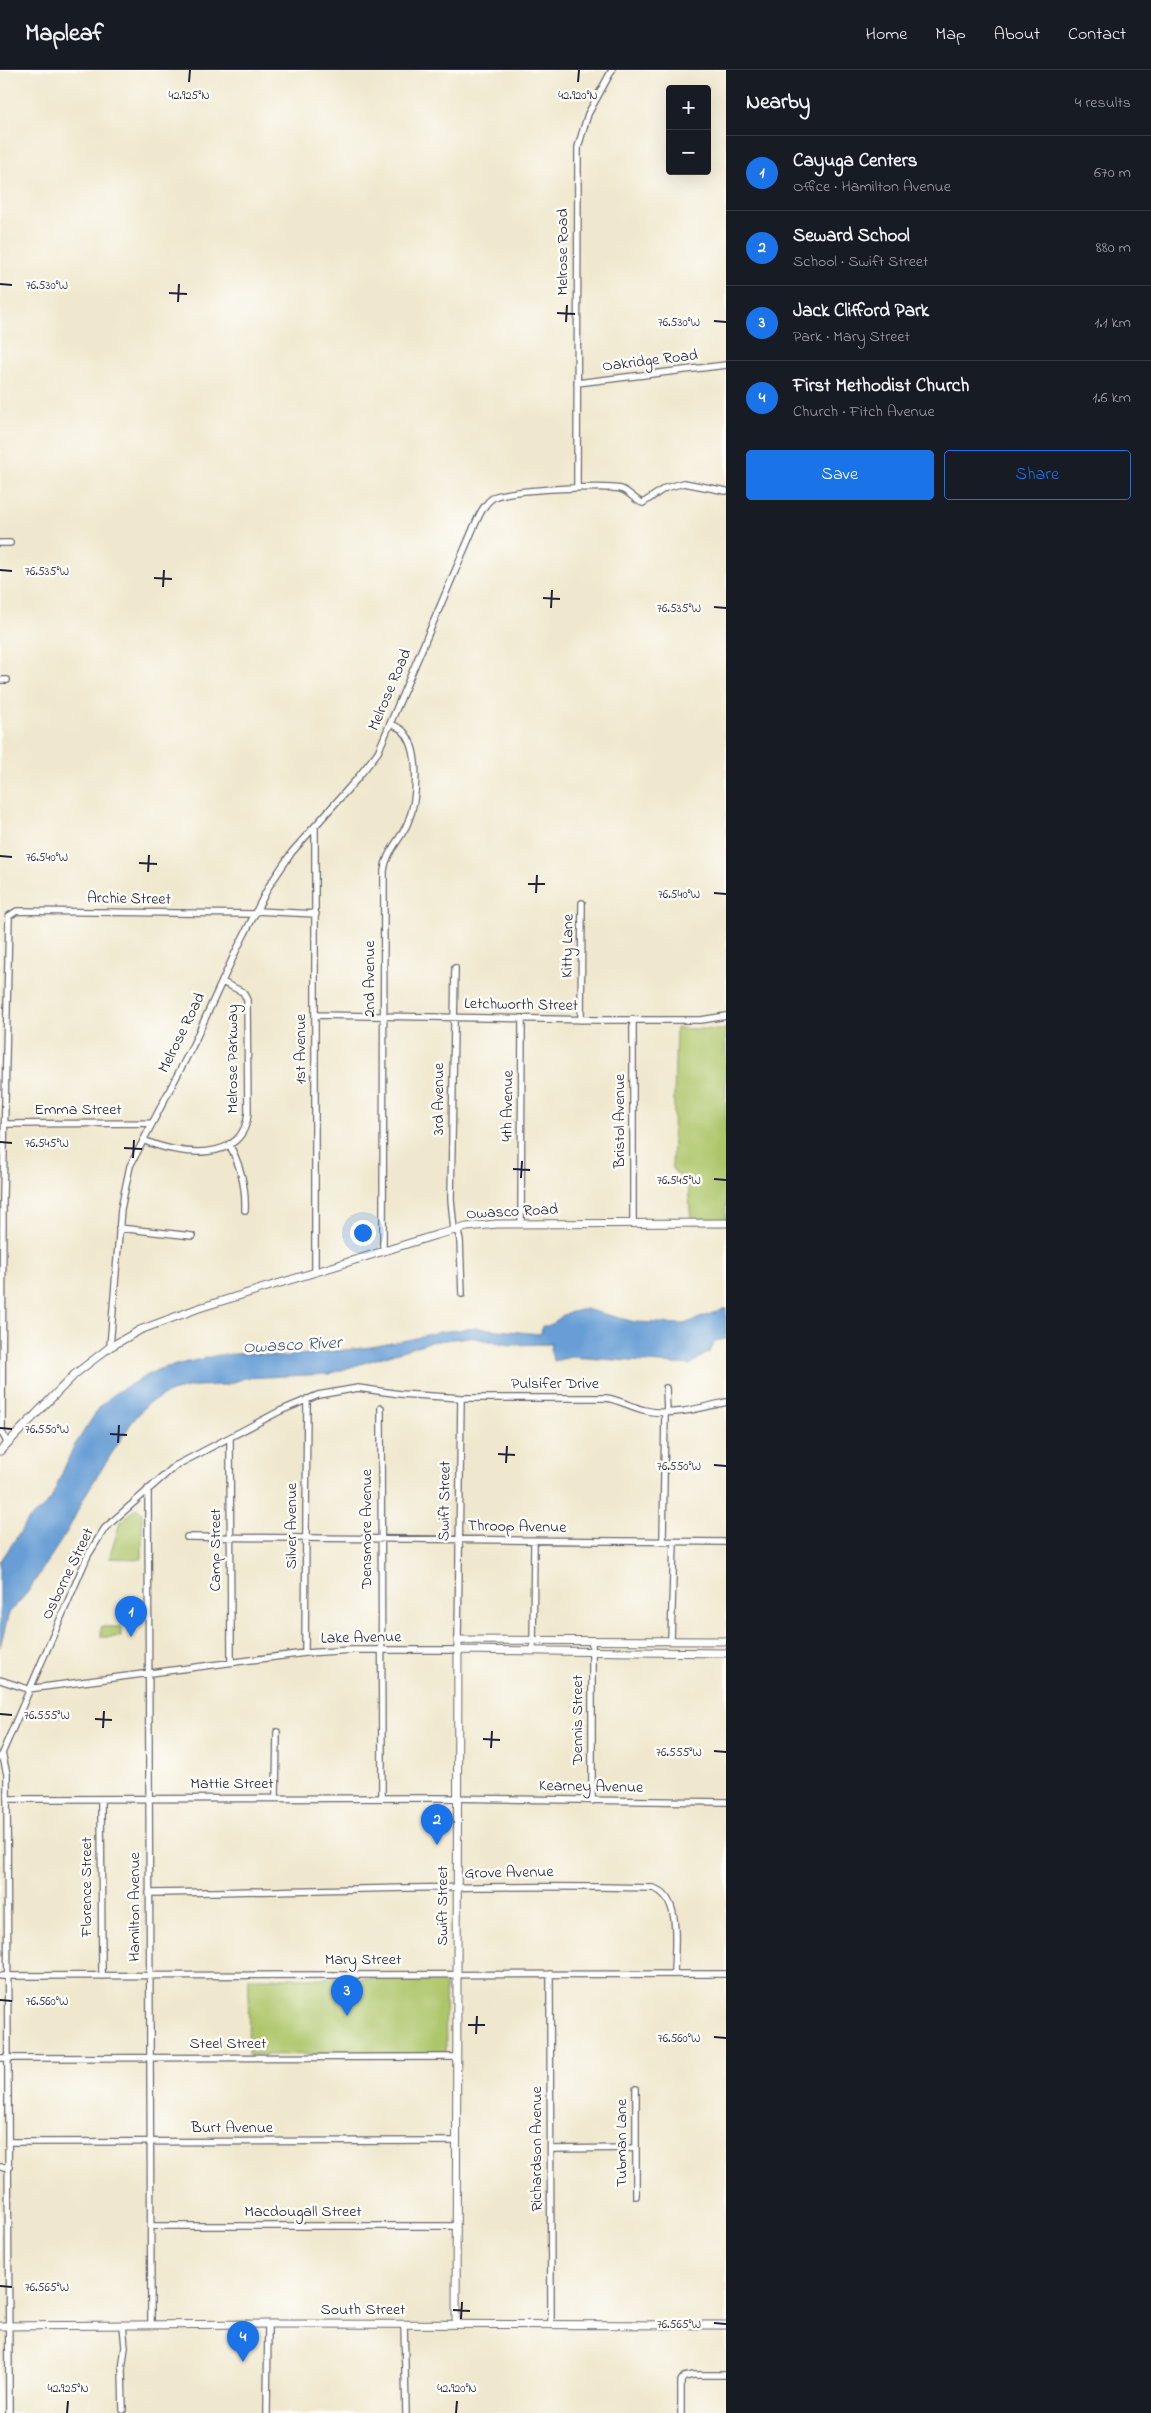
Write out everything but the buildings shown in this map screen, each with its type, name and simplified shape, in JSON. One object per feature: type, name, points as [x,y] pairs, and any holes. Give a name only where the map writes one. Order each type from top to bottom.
[{"type":"main road","name":"Owasco Road","points":[[0,1451],[60,1388],[110,1347],[140,1330],[173,1316],[454,1230],[483,1225],[726,1223]]},
{"type":"main road","points":[[458,1640],[726,1641]]},
{"type":"main road","name":"Swift Street","points":[[456,2324],[458,1640]]},
{"type":"main road","name":"Lake Avenue","points":[[457,1650],[726,1653]]},
{"type":"main road","name":"South Street","points":[[0,2326],[268,2324],[726,2325]]},
{"type":"street","name":"Melrose Road","points":[[110,1347],[119,1228],[127,1174],[192,1047],[255,912],[283,864],[378,752],[485,505],[491,499],[504,493],[577,488],[578,147],[588,114],[612,70]]},
{"type":"street","name":"Oakridge Road","points":[[577,383],[726,365]]},
{"type":"street","points":[[577,488],[623,490],[641,503],[665,488],[684,483],[726,491]]},
{"type":"street","points":[[0,543],[10,543]]},
{"type":"street","points":[[0,680],[7,680]]},
{"type":"street","name":"2nd Avenue","points":[[383,1251],[385,866],[389,853],[404,831],[411,815],[415,786],[415,770],[410,743],[403,731],[391,724]]},
{"type":"street","name":"1st Avenue","points":[[314,826],[316,914],[315,1272]]},
{"type":"street","name":"Kitty Lane","points":[[581,1020],[582,903]]},
{"type":"street","name":"Archie Street","points":[[4,1124],[8,919],[11,913],[17,911],[316,914]]},
{"type":"street","name":"3rd Avenue","points":[[454,1230],[452,1199],[455,968]]},
{"type":"street","name":"Melrose Parkway","points":[[222,982],[244,993],[248,1005],[247,1119],[243,1133],[229,1144]]},
{"type":"street","name":"Letchworth Street","points":[[315,1015],[581,1020],[701,1020],[726,1016]]},
{"type":"street","name":"4th Avenue","points":[[521,1224],[522,1018]]},
{"type":"street","name":"Bristol Avenue","points":[[633,1019],[633,1223]]},
{"type":"street","name":"Emma Street","points":[[4,1124],[152,1123]]},
{"type":"street","points":[[4,1124],[1,1224],[2,1433],[6,1444]]},
{"type":"street","points":[[143,1140],[192,1153],[229,1144],[244,1181],[245,1210]]},
{"type":"street","points":[[119,1228],[192,1236]]},
{"type":"street","points":[[454,1230],[460,1235],[462,1294]]},
{"type":"street","name":"Osborne Street","points":[[1,1755],[28,1689],[95,1541],[105,1528],[175,1466],[307,1399],[347,1389],[363,1388],[382,1392]]},
{"type":"street","points":[[663,1541],[666,1388]]},
{"type":"street","name":"Pulsifer Drive","points":[[382,1392],[461,1398],[606,1398],[621,1401],[644,1410],[666,1412],[726,1402]]},
{"type":"street","name":"Swift Street","points":[[458,1640],[461,1398]]},
{"type":"street","name":"Silver Avenue","points":[[305,1653],[307,1399]]},
{"type":"street","name":"Densmore Avenue","points":[[381,1408],[382,1798]]},
{"type":"street","name":"Camp Street","points":[[230,1438],[230,1662]]},
{"type":"street","name":"Hamilton Avenue","points":[[148,1489],[151,2325]]},
{"type":"street","name":"Throop Avenue","points":[[187,1537],[726,1542]]},
{"type":"street","points":[[533,1651],[534,1541]]},
{"type":"street","points":[[671,1640],[674,1542]]},
{"type":"street","name":"Dennis Street","points":[[592,1640],[592,1800]]},
{"type":"street","name":"Lake Avenue","points":[[1,1681],[28,1689],[305,1653],[457,1650]]},
{"type":"street","points":[[276,1798],[277,1732]]},
{"type":"street","points":[[1,1755],[7,1774],[9,2413]]},
{"type":"street","name":"Mattie Street","points":[[7,1799],[457,1799]]},
{"type":"street","name":"Florence Street","points":[[101,1799],[102,1976]]},
{"type":"street","name":"Kearney Avenue","points":[[457,1799],[726,1802]]},
{"type":"street","name":"Grove Avenue","points":[[149,1893],[512,1886],[658,1890],[668,1897],[672,1905],[674,1974]]},
{"type":"street","name":"Richardson Avenue","points":[[550,1974],[551,2324]]},
{"type":"street","name":"Mary Street","points":[[0,1976],[726,1974]]},
{"type":"street","name":"Steel Street","points":[[0,2058],[456,2057]]},
{"type":"street","name":"Tubman Lane","points":[[636,2089],[636,2196]]},
{"type":"street","name":"Burt Avenue","points":[[8,2142],[456,2141]]},
{"type":"street","points":[[551,2149],[635,2148]]},
{"type":"street","points":[[0,2167],[9,2167]]},
{"type":"street","name":"Macdougall Street","points":[[150,2226],[456,2226]]},
{"type":"street","points":[[267,2413],[268,2324]]},
{"type":"street","points":[[404,2324],[406,2413]]},
{"type":"street","points":[[123,2325],[125,2347],[122,2370],[123,2410]]},
{"type":"street","points":[[681,2413],[681,2381],[684,2377],[692,2374],[726,2375]]},
{"type":"green space","points":[[676,1028],[722,1030],[726,1028],[726,1223],[691,1223],[688,1184],[672,1169]]},
{"type":"green space","points":[[136,1508],[142,1512],[142,1559],[109,1558],[120,1523]]},
{"type":"green space","points":[[101,1627],[121,1627],[121,1637],[101,1637]]},
{"type":"green space","points":[[249,1978],[445,1978],[446,2053],[248,2055]]},
{"type":"water","points":[[726,1308],[726,1339],[715,1341],[710,1351],[690,1365],[571,1357],[554,1361],[550,1349],[551,1344],[510,1345],[469,1337],[430,1342],[329,1374],[245,1378],[226,1385],[197,1386],[171,1392],[148,1403],[132,1422],[87,1492],[68,1530],[27,1593],[9,1613],[0,1647],[0,1562],[29,1519],[51,1499],[73,1448],[99,1408],[115,1393],[159,1369],[218,1355],[253,1353],[282,1357],[371,1347],[437,1332],[477,1328],[541,1334],[542,1326],[548,1326],[567,1313],[585,1309],[635,1322],[684,1324]]},
{"type":"place","name":"Cayuga Centers","points":[[131,1637]]},
{"type":"place","name":"Seward School","points":[[437,1845]]},
{"type":"place","name":"Jack Clifford Park","points":[[347,2016]]},
{"type":"place","name":"First Methodist Church","points":[[243,2362]]},
{"type":"water label","name":"Owasco River","points":[[292,1346]]}]
